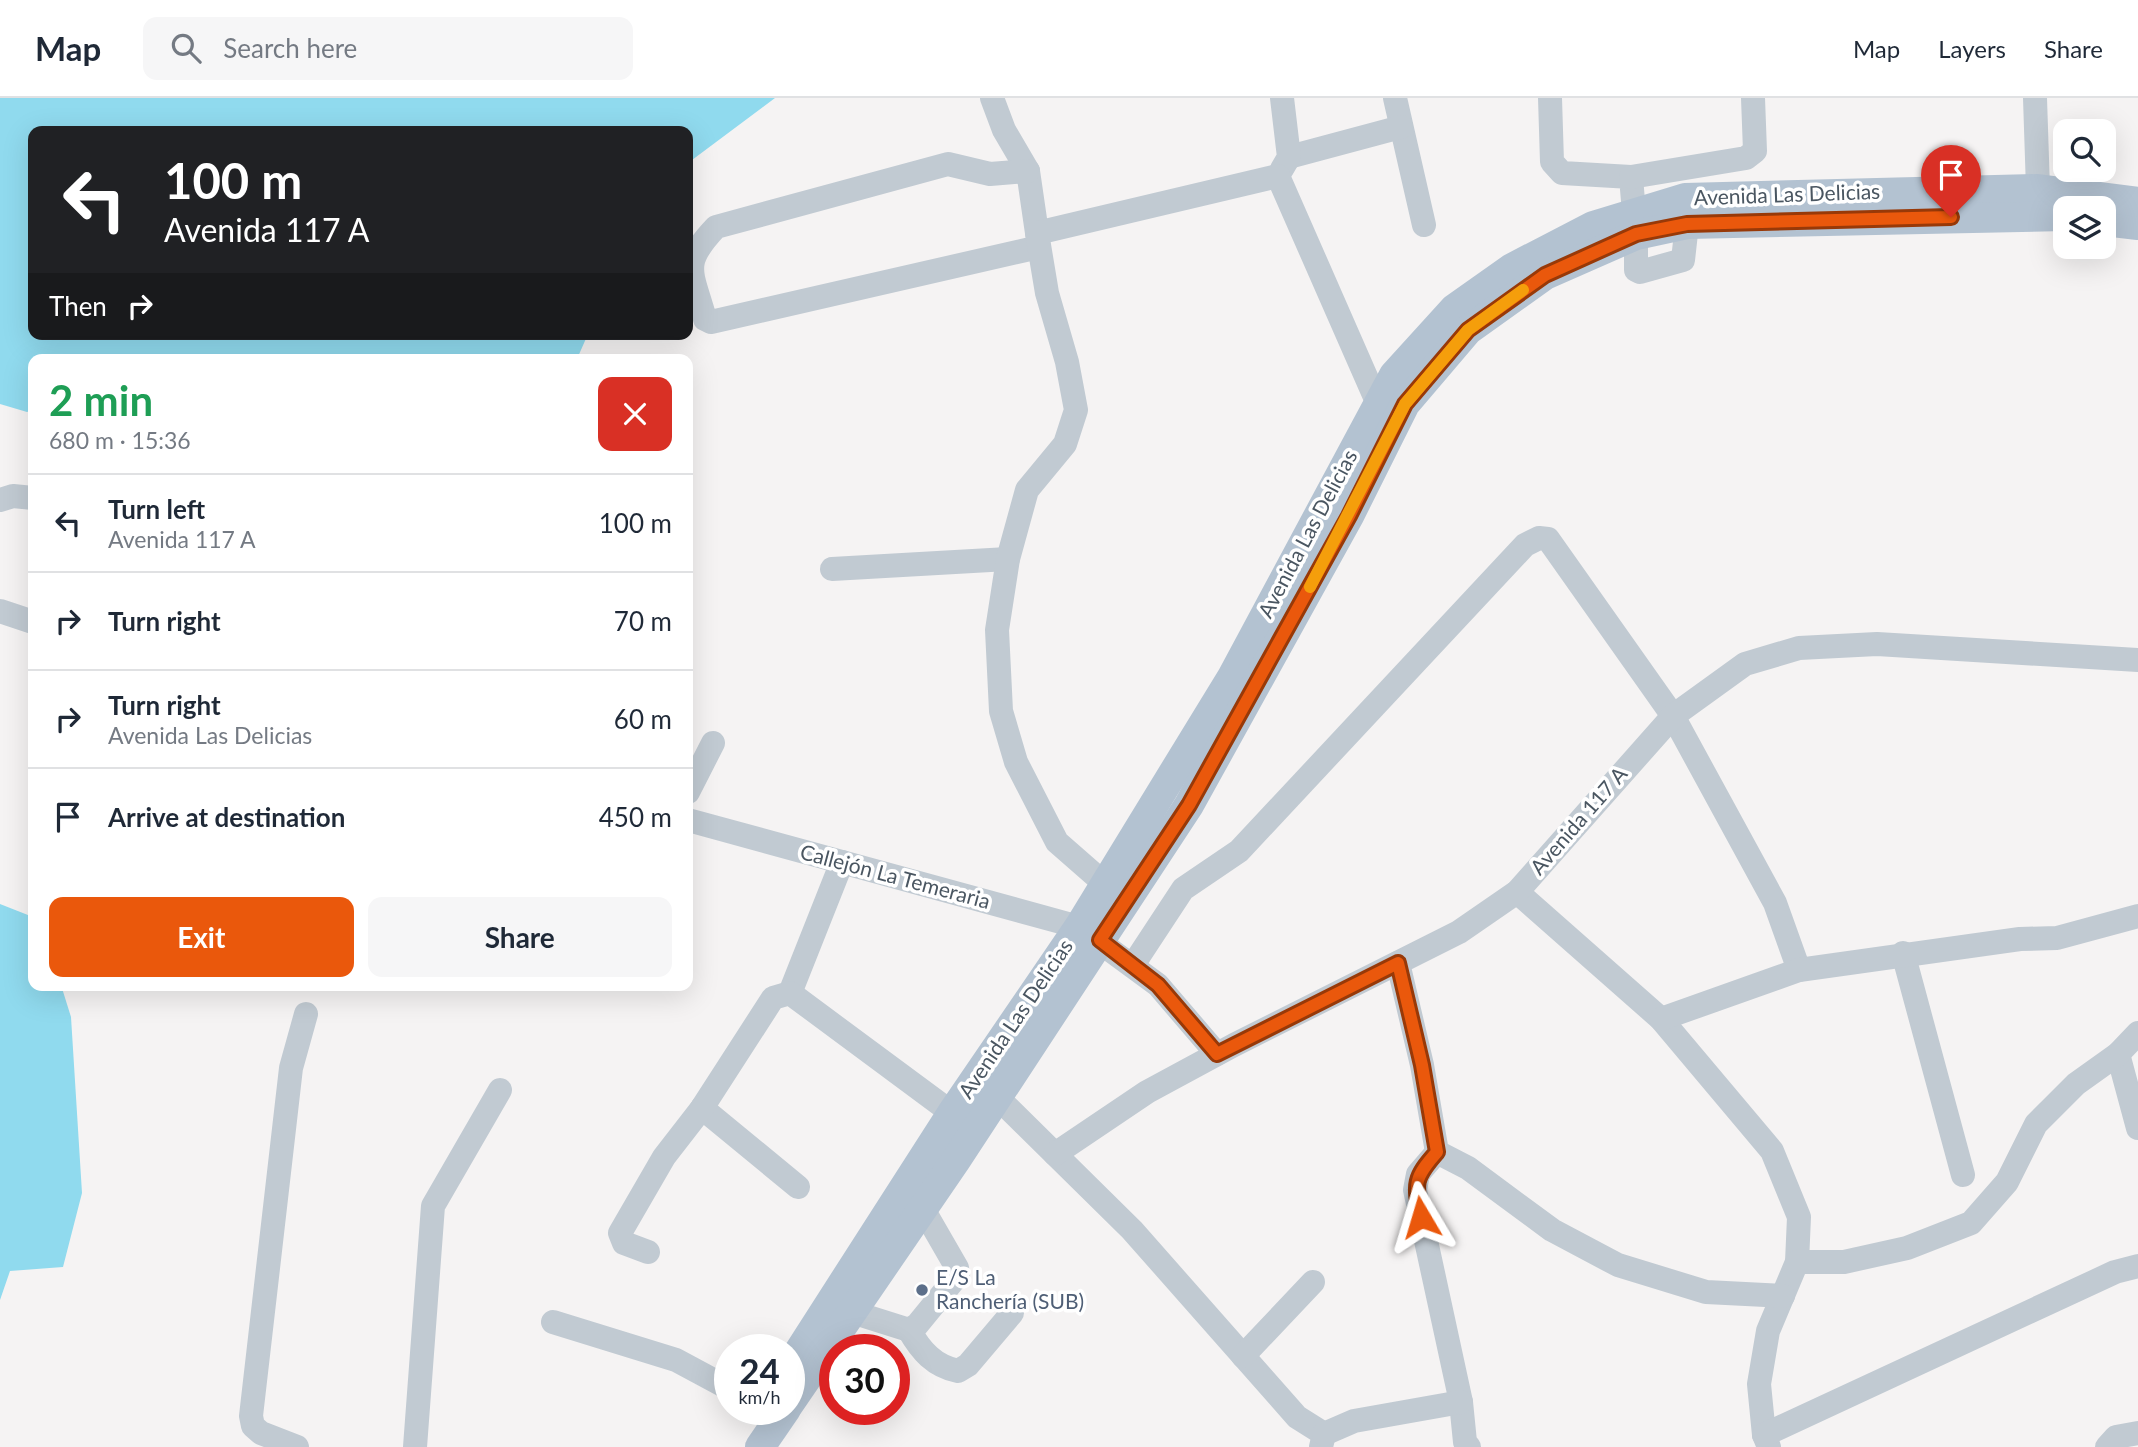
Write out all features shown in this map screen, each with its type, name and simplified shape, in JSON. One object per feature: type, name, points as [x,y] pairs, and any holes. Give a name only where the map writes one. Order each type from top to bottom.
[{"type":"main road","name":"Avenida Las Delicias","points":[[805,1342],[952,1113],[1189,805],[1349,516],[1405,404],[1468,330],[1545,275],[1685,198],[2038,189],[2138,202]]},
{"type":"main road","name":"Avenida Las Delicias","points":[[805,1381],[997,1097],[1090,934],[1105,884],[1232,677],[1394,375],[1454,309],[1512,268],[1593,226],[2053,216]]},
{"type":"main road","points":[[2116,222],[2138,225]]},
{"type":"main road","points":[[738,1447],[752,1425]]},
{"type":"main road","points":[[760,1447],[775,1425]]},
{"type":"street","points":[[992,98],[1004,130],[1028,171],[1047,293],[1067,362],[1076,410],[1065,444],[1027,490],[1008,559],[997,630],[1001,710],[1016,762],[1057,842],[1105,884]]},
{"type":"street","points":[[1283,98],[1283,167],[1378,404]]},
{"type":"street","points":[[1395,98],[1424,225]]},
{"type":"street","points":[[1550,98],[1552,162],[1562,173],[1631,177],[1746,158],[1755,151],[1753,98]]},
{"type":"street","points":[[2035,98],[2038,189]]},
{"type":"street","points":[[693,273],[705,319],[711,322],[1038,240],[1283,167],[1401,127]]},
{"type":"street","points":[[693,254],[716,227],[948,164],[990,174],[1028,171]]},
{"type":"street","points":[[1631,177],[1635,224]]},
{"type":"street","points":[[0,500],[13,496],[28,498]]},
{"type":"street","points":[[1133,965],[1183,889],[1239,851],[1525,545],[1539,538],[1548,540],[1674,716],[1775,903],[1800,970]]},
{"type":"street","points":[[832,569],[1008,559]]},
{"type":"street","points":[[0,611],[28,620]]},
{"type":"street","name":"Avenida 117 A","points":[[1055,1154],[1147,1092],[1459,932],[1517,892],[1674,716],[1745,664],[1798,648],[1877,644],[2138,660]]},
{"type":"street","points":[[693,782],[713,743]]},
{"type":"street","name":"Callejón La Temeraria","points":[[693,821],[1090,934]]},
{"type":"street","points":[[790,993],[842,862]]},
{"type":"street","points":[[1517,892],[1661,1019],[1772,1151],[1799,1217],[1797,1262],[1768,1331],[1759,1384],[1766,1441],[2115,1272],[2138,1266]]},
{"type":"street","points":[[1661,1019],[1800,970],[1903,953],[2020,939],[2057,938],[2138,916]]},
{"type":"street","points":[[1090,934],[1158,985],[1217,1054]]},
{"type":"street","points":[[1903,953],[1963,1175]]},
{"type":"street","points":[[1398,963],[1422,1065],[1437,1152]]},
{"type":"street","points":[[648,1252],[624,1243],[620,1233],[664,1157],[702,1108],[773,998],[790,993]]},
{"type":"street","points":[[790,993],[952,1113]]},
{"type":"street","points":[[297,1447],[261,1433],[253,1426],[251,1416],[290,1068],[306,1014]]},
{"type":"street","points":[[1797,1262],[1844,1262],[1907,1248],[1971,1223],[2007,1182],[2036,1124],[2076,1084],[2118,1054],[2138,1033]]},
{"type":"street","points":[[2118,1054],[2138,1128]]},
{"type":"street","points":[[415,1447],[433,1206],[500,1090]]},
{"type":"street","points":[[997,1097],[1132,1230],[1297,1417],[1323,1441],[1354,1421],[1461,1402]]},
{"type":"street","points":[[702,1108],[798,1186]]},
{"type":"street","points":[[1437,1152],[1468,1168],[1552,1230],[1618,1265],[1706,1292],[1783,1296]]},
{"type":"street","points":[[1437,1152],[1418,1174],[1415,1190],[1461,1402],[1467,1445]]},
{"type":"street","points":[[909,1331],[958,1275],[957,1268],[923,1209]]},
{"type":"street","points":[[1243,1356],[1313,1282]]},
{"type":"street","points":[[852,1312],[909,1331],[930,1359],[945,1368],[958,1371],[968,1365],[1012,1313]]},
{"type":"street","points":[[552,1322],[676,1360],[714,1380]]},
{"type":"street","points":[[2108,1447],[2116,1437],[2138,1433]]},
{"type":"water","points":[[0,98],[775,98],[693,159],[693,126],[28,126],[28,340],[585,340],[579,354],[28,354],[28,412],[0,404]]},
{"type":"water","points":[[0,904],[28,915],[28,991],[63,991],[71,1017],[82,1193],[63,1267],[10,1271],[0,1300]]},
{"type":"slow traffic","points":[[1310,587],[1405,404],[1468,330],[1523,290]]},
{"type":"place","name":"E/S La Ranchería (SUB)","points":[[922,1290]]},
{"type":"route","points":[[1421,1217],[1415,1190],[1418,1174],[1437,1152],[1422,1065],[1398,963],[1217,1054],[1158,985],[1100,940],[1189,805],[1349,516],[1405,404],[1468,330],[1545,275],[1636,234],[1687,224],[1951,217]]}]
